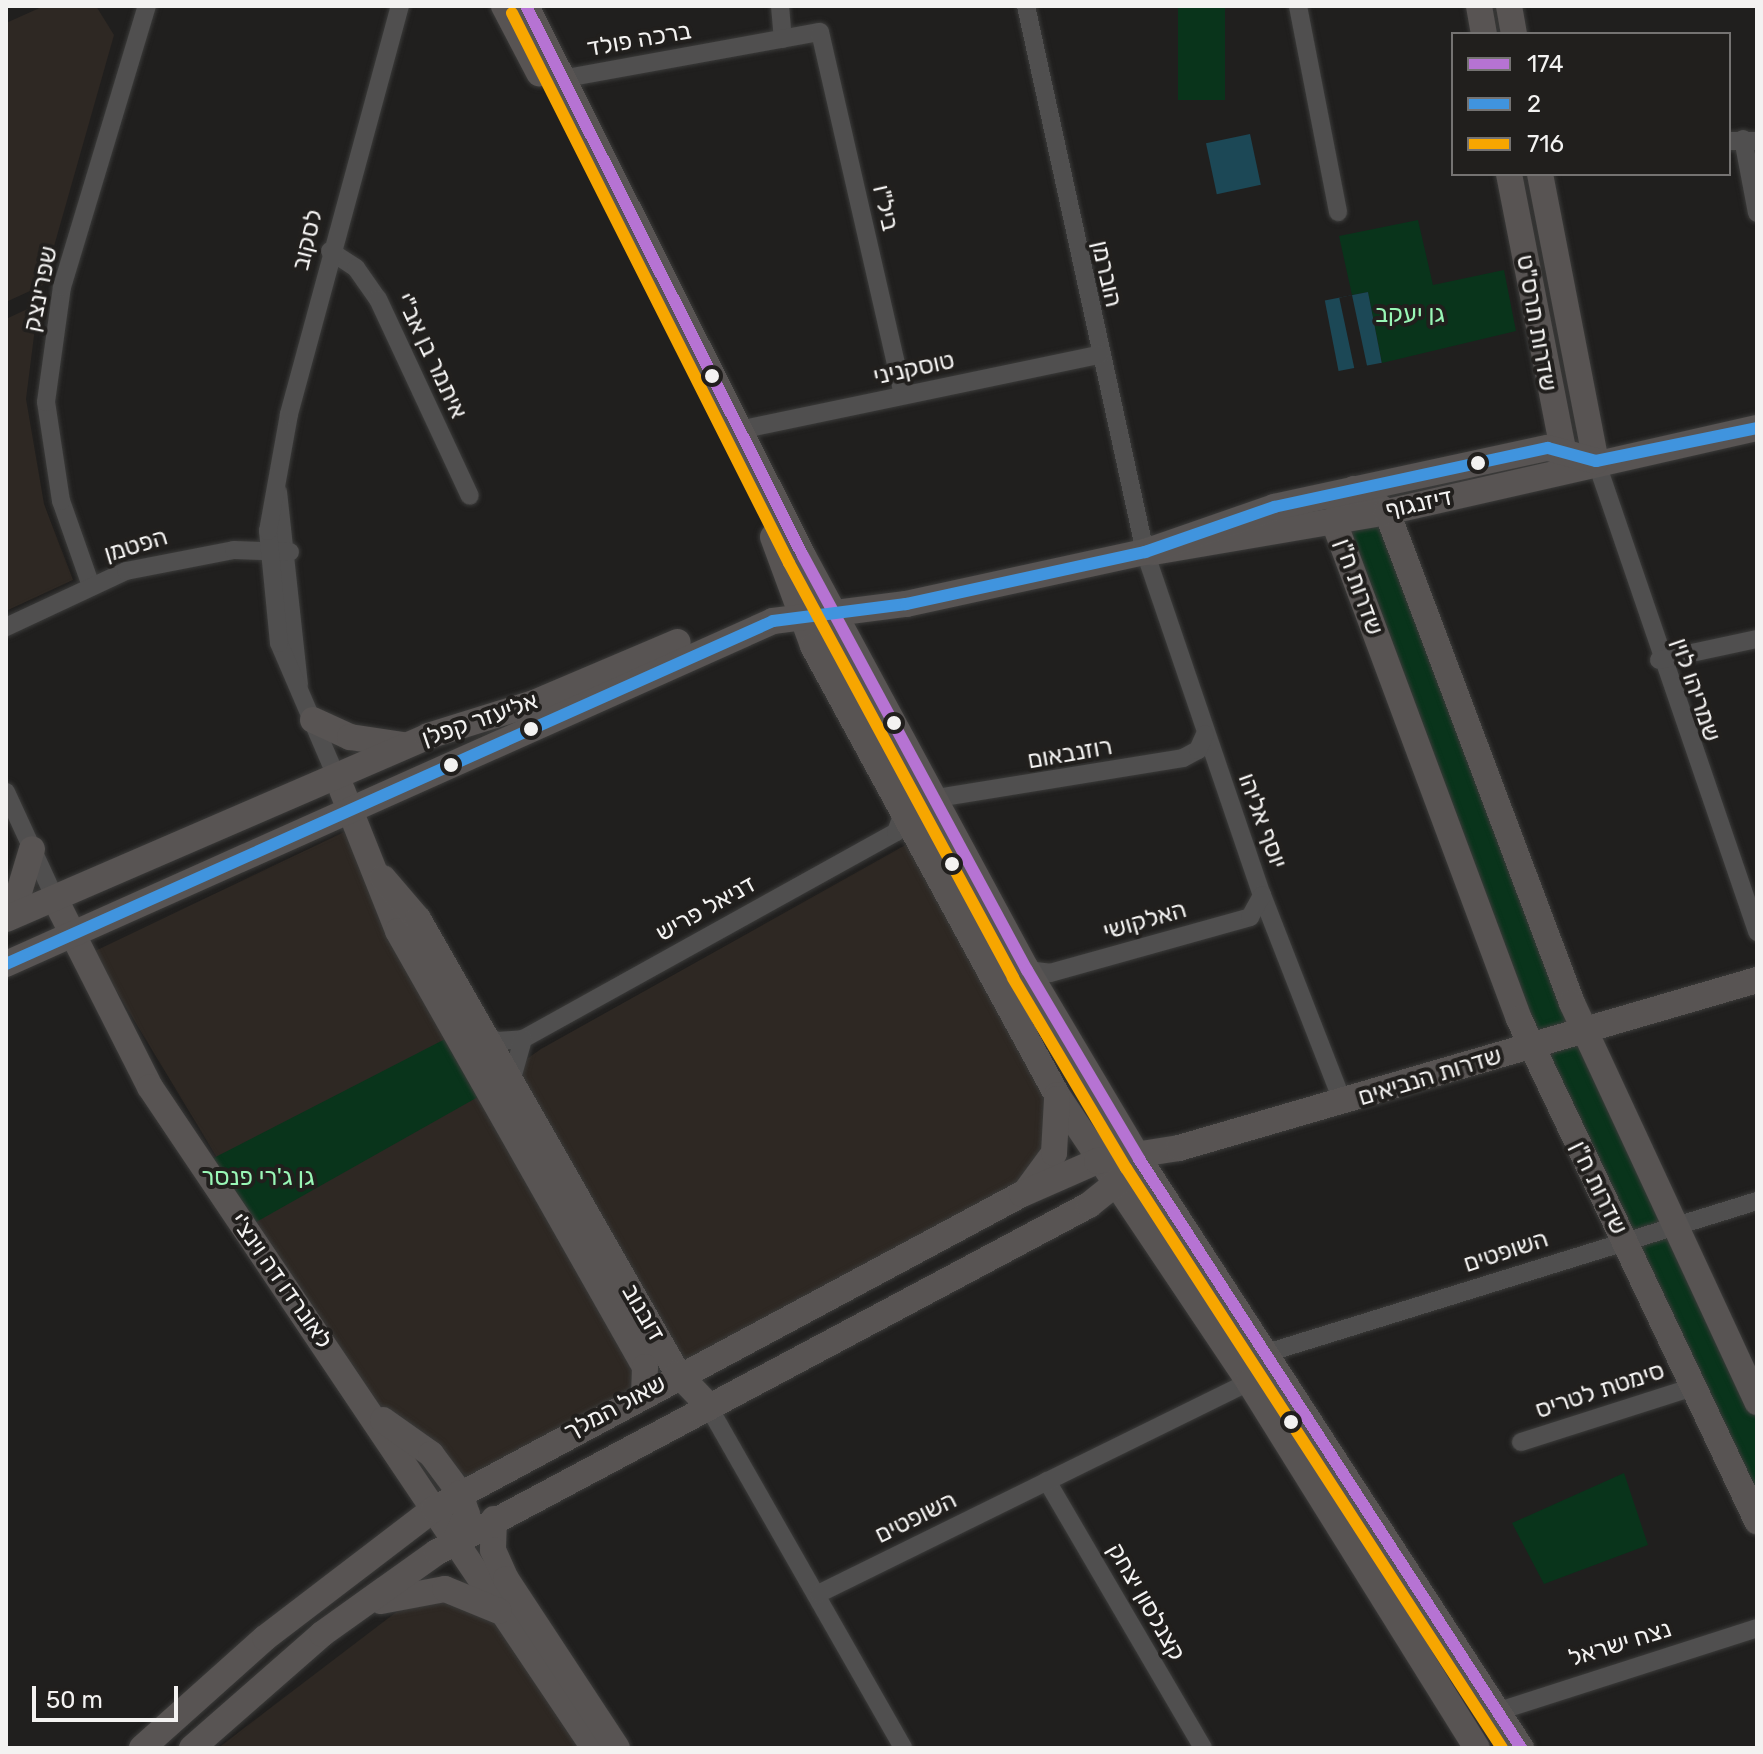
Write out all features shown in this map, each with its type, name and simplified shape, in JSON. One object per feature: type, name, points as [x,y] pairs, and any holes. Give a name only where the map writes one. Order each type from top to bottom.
[{"type":"street","name":"שפרינצק","points":[[91,586],[61,501],[46,402],[62,287],[147,6]]},
{"type":"street","name":"לסקוב","points":[[336,776],[279,643],[266,551],[330,251],[400,6]]},
{"type":"street","points":[[504,6],[785,561],[799,607],[903,813],[1057,1095],[1114,1188],[1249,1382],[1477,1748]]},
{"type":"street","points":[[526,6],[739,430],[931,799],[1027,970],[1139,1159],[1270,1352],[1521,1748]]},
{"type":"street","points":[[780,6],[783,39]]},
{"type":"street","name":"הוברמן","points":[[1026,6],[1099,355],[1145,552]]},
{"type":"street","points":[[1298,6],[1338,212]]},
{"type":"street","points":[[1479,6],[1484,32]]},
{"type":"street","points":[[1509,6],[1514,32]]},
{"type":"street","name":"ברכה פולד","points":[[561,79],[820,32]]},
{"type":"street","name":"ביל\"ו","points":[[820,32],[903,395]]},
{"type":"street","points":[[1743,140],[1757,213]]},
{"type":"street","name":"שדרות תרס\"ט","points":[[1509,176],[1575,459]]},
{"type":"street","name":"שדרות תרס\"ט","points":[[1540,176],[1575,459]]},
{"type":"street","name":"איתמר בן אב\"י","points":[[330,251],[356,268],[378,299],[470,496]]},
{"type":"street","name":"טוסקניני","points":[[739,430],[1099,355]]},
{"type":"street","name":"דיזנגוף","points":[[834,610],[906,604],[1145,552],[1208,525],[1354,489],[1575,459],[1757,428]]},
{"type":"street","name":"דיזנגוף","points":[[1145,552],[1191,551],[1387,512],[1575,459]]},
{"type":"street","name":"שמריהו לוין","points":[[1575,459],[1659,660],[1757,932]]},
{"type":"street","name":"לסקוב","points":[[278,489],[290,552],[299,686]]},
{"type":"street","points":[[1354,489],[1387,512],[1584,1030],[1757,1402]]},
{"type":"street","name":"שדרות ח\"ן","points":[[1354,489],[1334,522],[1531,1046],[1757,1521]]},
{"type":"street","name":"הפטמן","points":[[6,627],[91,586],[185,556],[290,552]]},
{"type":"street","name":"יוסף אליהו","points":[[1145,552],[1262,895],[1343,1103]]},
{"type":"street","points":[[799,607],[834,610]]},
{"type":"street","name":"אליעזר קפלן","points":[[6,919],[57,903],[406,746],[799,607]]},
{"type":"street","name":"אליעזר קפלן","points":[[6,964],[349,805],[799,607]]},
{"type":"street","points":[[1659,660],[1757,639]]},
{"type":"street","points":[[313,720],[350,737],[406,746]]},
{"type":"street","name":"רוזנבאום","points":[[931,799],[1183,758],[1198,750],[1205,734]]},
{"type":"street","name":"דובנוב","points":[[336,776],[382,878],[398,931],[645,1367],[644,1391]]},
{"type":"street","name":"לאונרדו דה וינצ'י","points":[[6,792],[72,935],[150,1087],[377,1416],[434,1509],[594,1748]]},
{"type":"street","name":"דניאל פריש","points":[[523,1039],[896,832],[903,813]]},
{"type":"street","points":[[6,908],[17,899],[32,849]]},
{"type":"street","name":"דובנוב","points":[[382,878],[418,919],[678,1374],[707,1404],[820,1593],[903,1748]]},
{"type":"street","name":"האלקושי","points":[[1027,970],[1050,973],[1250,917],[1262,895]]},
{"type":"street","name":"שדרות הנביאים","points":[[1139,1159],[1343,1103],[1757,980]]},
{"type":"street","points":[[483,1033],[497,1041],[523,1039],[511,1082]]},
{"type":"street","points":[[1022,1194],[1054,1153],[1057,1095]]},
{"type":"street","points":[[1114,1188],[1139,1159]]},
{"type":"street","name":"שאול המלך","points":[[142,1748],[265,1638],[434,1509],[460,1493],[644,1391],[1022,1194],[1097,1161],[1139,1159]]},
{"type":"street","name":"שאול המלך","points":[[192,1748],[322,1634],[455,1541],[1114,1188]]},
{"type":"street","name":"השופטים","points":[[1270,1352],[1623,1240],[1757,1201]]},
{"type":"street","name":"השופטים","points":[[820,1593],[1249,1382]]},
{"type":"street","name":"סימטת לטריס","points":[[1521,1442],[1693,1387]]},
{"type":"street","points":[[377,1416],[431,1454],[460,1493],[467,1514],[455,1541]]},
{"type":"street","name":"קצנלסון יצחק","points":[[1047,1481],[1203,1748]]},
{"type":"street","points":[[494,1519],[493,1550],[506,1579],[617,1748]]},
{"type":"street","points":[[322,1634],[411,1591],[469,1594],[503,1613]]},
{"type":"street","name":"נצח ישראל","points":[[1499,1711],[1757,1628]]},
{"type":"shaded area","points":[[44,6],[96,6],[114,35],[43,285],[6,302],[6,23]]},
{"type":"shaded area","points":[[38,304],[26,399],[44,504],[73,580],[6,611],[6,319]]},
{"type":"shaded area","points":[[344,832],[485,1088],[541,1049],[909,843],[1050,1107],[1050,1142],[1029,1176],[467,1477],[383,1411],[260,1229],[93,952]]},
{"type":"shaded area","points":[[441,1578],[467,1583],[582,1748],[218,1748]]},
{"type":"green space","points":[[1178,6],[1225,6],[1225,100],[1178,100]]},
{"type":"green space","name":"גן יעקב","points":[[1418,220],[1433,285],[1504,270],[1516,331],[1382,363],[1368,292],[1352,295],[1339,236]]},
{"type":"green space","points":[[1385,518],[1667,1223],[1757,1419],[1757,1508],[1532,1035],[1342,526]]},
{"type":"green space","name":"גן ג'רי פנסר","points":[[451,1036],[485,1093],[244,1229],[202,1164]]},
{"type":"green space","points":[[1624,1473],[1648,1545],[1544,1584],[1512,1523]]},
{"type":"water","points":[[1250,134],[1261,185],[1217,194],[1206,143]]},
{"type":"water","points":[[1368,292],[1382,363],[1339,371],[1325,300]]},
{"type":"pier","points":[[1352,295],[1367,366],[1354,369],[1339,298]]},
{"type":"transit line","name":"174","points":[[526,6],[803,556],[1027,970],[1139,1159],[1521,1748]]},
{"type":"transit line","name":"716","points":[[512,13],[789,563],[1013,978],[1126,1168],[1502,1748]]},
{"type":"transit line","name":"2","points":[[6,964],[773,621],[906,604],[1145,552],[1274,507],[1548,448],[1596,461],[1757,428]]}]
